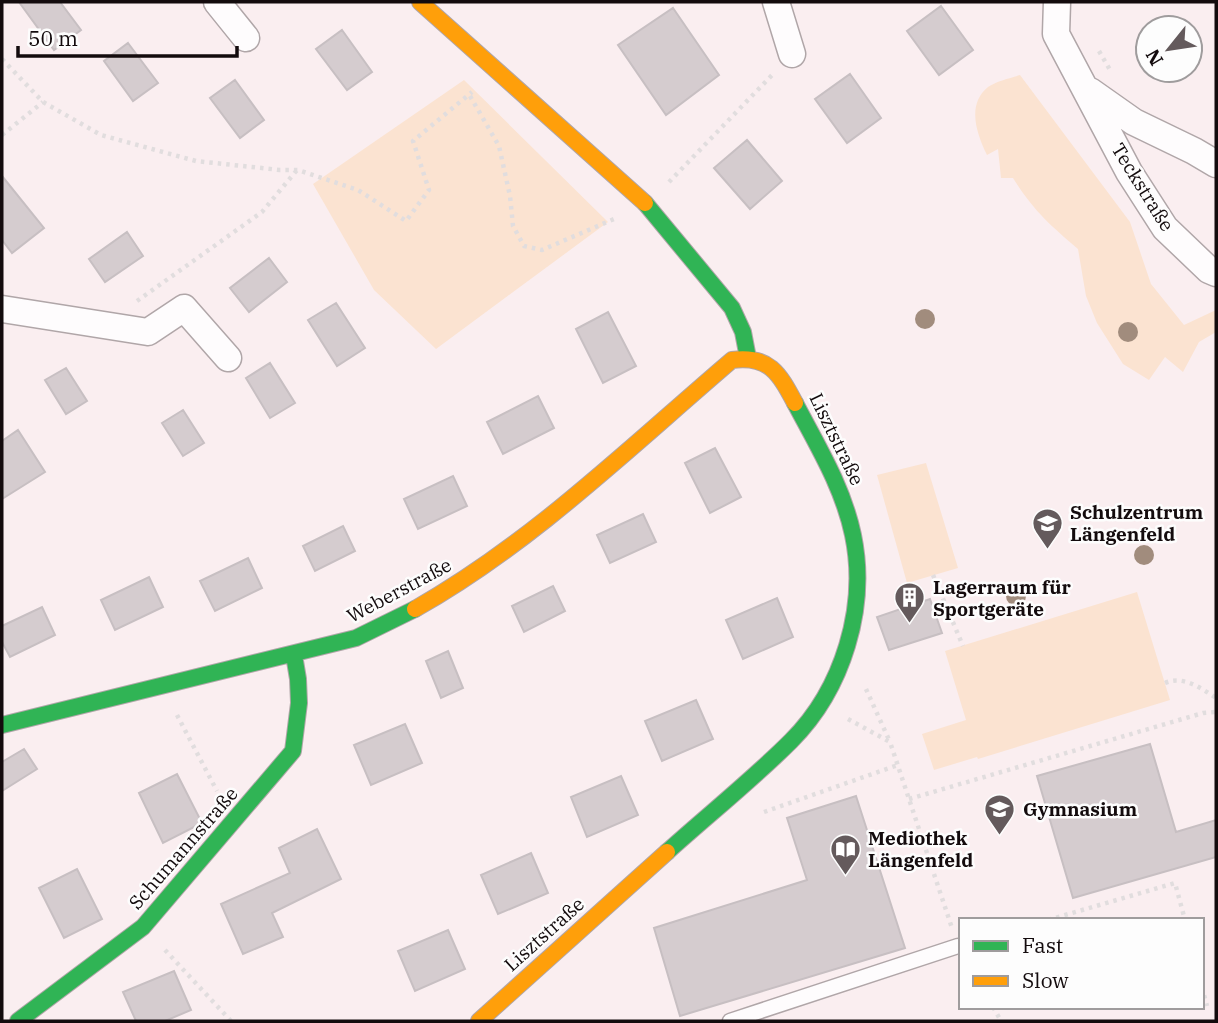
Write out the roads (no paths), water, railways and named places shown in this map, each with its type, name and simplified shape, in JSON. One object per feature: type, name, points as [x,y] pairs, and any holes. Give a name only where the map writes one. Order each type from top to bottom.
[{"type":"street","points":[[217,2],[246,38]]},
{"type":"street","points":[[420,2],[647,205],[732,307],[743,332],[748,358]]},
{"type":"street","points":[[776,2],[792,54]]},
{"type":"street","name":"Teckstraße","points":[[1057,2],[1056,34],[1129,172],[1165,228],[1209,270],[1216,273]]},
{"type":"street","name":"Teckstraße","points":[[1086,88],[1134,121],[1216,164]]},
{"type":"street","points":[[2,309],[148,331],[184,308],[228,358]]},
{"type":"street","name":"Weberstraße","points":[[2,725],[162,688],[356,638],[452,588],[543,522],[719,369],[732,360],[748,358]]},
{"type":"street","name":"Lisztstraße","points":[[480,1021],[792,740],[821,702],[840,666],[855,614],[859,585],[853,534],[845,503],[788,388],[776,371],[762,362],[748,358]]},
{"type":"street","name":"Schumannstraße","points":[[18,1021],[143,927],[293,751],[298,723],[299,674],[294,655]]},
{"type":"lane","points":[[730,1021],[958,946]]},
{"type":"place","name":"Schulzentrum Längenfeld","points":[[1047,550]]},
{"type":"place","name":"Lagerraum für Sportgeräte","points":[[910,625]]},
{"type":"place","name":"Gymnasium","points":[[1000,836]]},
{"type":"place","name":"Mediothek Längenfeld","points":[[845,876]]}]
